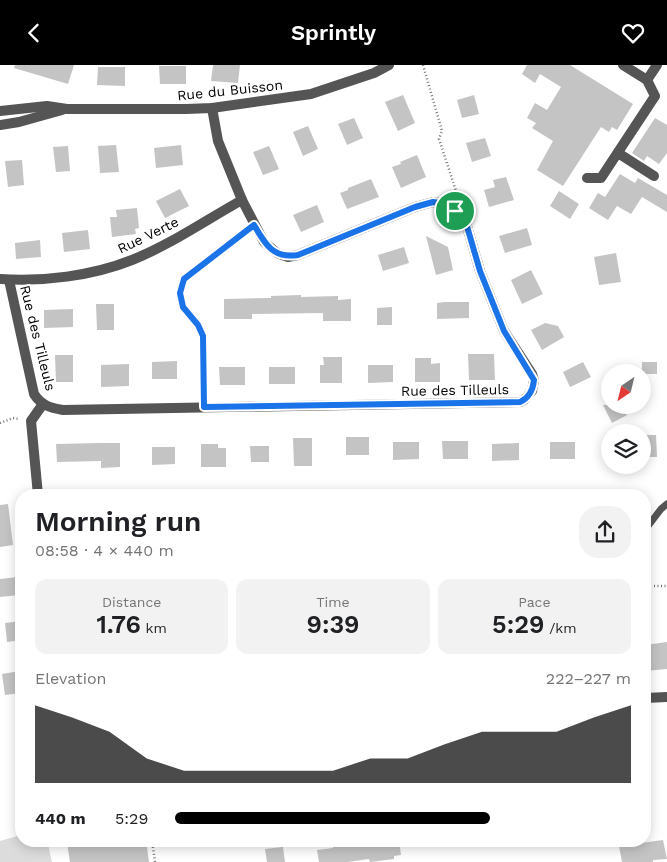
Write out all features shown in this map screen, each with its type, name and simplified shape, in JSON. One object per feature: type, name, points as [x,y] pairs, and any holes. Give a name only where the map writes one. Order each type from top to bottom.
[{"type":"street","name":"Rue du Buisson","points":[[0,111],[47,106],[67,109],[212,108],[310,95],[374,73],[389,65]]},
{"type":"street","points":[[587,178],[601,178],[655,96],[647,80],[623,65]]},
{"type":"street","points":[[647,80],[657,65]]},
{"type":"street","points":[[212,108],[218,141],[242,200],[254,225],[269,248],[277,253],[288,257],[298,255],[415,207],[433,202],[441,203],[455,211]]},
{"type":"street","name":"Rue du Buisson","points":[[0,125],[67,109]]},
{"type":"street","points":[[618,153],[654,176]]},
{"type":"street","name":"Rue Verte","points":[[5,279],[82,275],[132,260],[242,200]]},
{"type":"street","name":"Rue des Tilleuls","points":[[5,279],[34,394],[43,405],[63,410],[520,402],[532,391],[532,374],[504,331],[480,271],[466,223],[455,211]]},
{"type":"street","points":[[37,489],[31,421],[43,405]]},
{"type":"street","points":[[651,698],[667,697]]},
{"type":"lane","points":[[651,522],[660,509],[667,504]]},
{"type":"path","points":[[423,65],[442,131],[439,139],[459,202],[455,211]]},
{"type":"path","points":[[204,407],[203,336],[198,325],[183,307],[180,299],[181,285],[184,279],[254,225]]},
{"type":"path","points":[[0,423],[13,418],[31,421]]},
{"type":"path","points":[[654,586],[667,586]]},
{"type":"path","points":[[153,847],[155,862]]},
{"type":"shaded area","points":[[15,837],[15,847],[49,847],[52,862],[0,862],[0,841]]},
{"type":"building","points":[[15,65],[74,65],[68,84],[14,68]]},
{"type":"building","points":[[213,65],[240,65],[238,83],[211,81]]},
{"type":"building","points":[[527,65],[570,65],[633,104],[617,130],[612,127],[609,132],[601,127],[563,186],[537,170],[553,141],[532,128],[536,123],[527,118],[535,103],[547,110],[561,87],[540,74],[535,83],[522,74]]},
{"type":"building","points":[[159,66],[186,66],[186,84],[160,84]]},
{"type":"building","points":[[98,67],[125,67],[125,86],[97,85]]},
{"type":"building","points":[[403,95],[415,123],[398,131],[385,102]]},
{"type":"building","points":[[474,95],[479,114],[462,118],[457,100]]},
{"type":"building","points":[[354,118],[363,138],[347,145],[338,124]]},
{"type":"building","points":[[655,118],[667,125],[667,153],[659,164],[647,156],[644,161],[632,153]]},
{"type":"building","points":[[308,126],[318,149],[303,156],[293,132]]},
{"type":"building","points":[[485,138],[491,156],[472,162],[466,143]]},
{"type":"building","points":[[116,145],[119,172],[100,173],[98,146]]},
{"type":"building","points":[[181,145],[183,165],[156,168],[154,148]]},
{"type":"building","points":[[68,146],[70,171],[56,172],[53,147]]},
{"type":"building","points":[[269,146],[279,169],[263,175],[253,152]]},
{"type":"building","points":[[417,155],[426,177],[401,188],[392,167]]},
{"type":"building","points":[[22,160],[24,185],[8,187],[5,161]]},
{"type":"building","points":[[620,174],[635,183],[638,178],[667,195],[667,212],[642,197],[631,214],[617,206],[608,220],[589,208],[598,193],[605,197]]},
{"type":"building","points":[[506,177],[514,200],[489,207],[484,190],[495,187],[493,180]]},
{"type":"building","points":[[371,179],[379,197],[347,209],[340,193]]},
{"type":"building","points":[[180,189],[189,206],[165,218],[156,201]]},
{"type":"building","points":[[559,191],[579,204],[570,219],[550,206]]},
{"type":"building","points":[[317,205],[324,222],[301,232],[293,215]]},
{"type":"building","points":[[137,208],[139,228],[135,229],[136,234],[112,237],[110,217],[117,217],[116,210]]},
{"type":"building","points":[[527,228],[532,245],[505,253],[499,236]]},
{"type":"building","points":[[88,230],[90,249],[64,252],[62,233]]},
{"type":"building","points":[[426,236],[448,247],[453,270],[436,275]]},
{"type":"building","points":[[40,240],[41,257],[16,259],[15,243]]},
{"type":"building","points":[[404,247],[409,263],[383,271],[378,255]]},
{"type":"building","points":[[616,253],[621,282],[599,285],[594,257]]},
{"type":"building","points":[[531,270],[543,294],[522,304],[511,280]]},
{"type":"building","points":[[301,295],[301,297],[338,296],[338,300],[351,299],[351,321],[323,321],[323,313],[252,314],[252,319],[224,319],[224,299]]},
{"type":"building","points":[[469,302],[469,318],[437,319],[437,303]]},
{"type":"building","points":[[96,304],[114,304],[114,330],[97,330]]},
{"type":"building","points":[[392,307],[392,325],[377,325],[377,308]]},
{"type":"building","points":[[73,309],[73,327],[44,328],[44,310]]},
{"type":"building","points":[[545,323],[558,326],[564,337],[542,350],[531,330]]},
{"type":"building","points":[[468,354],[494,354],[495,380],[469,380]]},
{"type":"building","points":[[55,355],[73,355],[73,382],[56,382]]},
{"type":"building","points":[[323,357],[342,357],[342,383],[320,383],[320,365],[324,365]]},
{"type":"building","points":[[415,358],[431,358],[431,364],[440,363],[440,382],[415,382]]},
{"type":"building","points":[[177,361],[177,379],[152,379],[152,362]]},
{"type":"building","points":[[583,362],[591,377],[570,387],[563,372]]},
{"type":"building","points":[[642,362],[657,362],[657,374],[651,374],[651,364],[642,364]]},
{"type":"building","points":[[129,364],[129,386],[101,387],[101,365]]},
{"type":"building","points":[[368,365],[393,365],[393,382],[368,383]]},
{"type":"building","points":[[219,367],[245,367],[245,385],[220,385]]},
{"type":"building","points":[[269,367],[295,367],[295,384],[269,384]]},
{"type":"building","points":[[608,414],[626,414],[627,415],[612,423]]},
{"type":"building","points":[[651,435],[656,435],[657,457],[651,457]]},
{"type":"building","points":[[346,437],[369,437],[369,455],[346,455]]},
{"type":"building","points":[[293,438],[312,438],[312,466],[294,466]]},
{"type":"building","points":[[442,441],[468,441],[468,459],[443,459]]},
{"type":"building","points":[[393,442],[419,442],[419,459],[393,460]]},
{"type":"building","points":[[550,442],[575,442],[575,459],[550,459]]},
{"type":"building","points":[[120,443],[120,467],[101,468],[101,461],[57,462],[56,444]]},
{"type":"building","points":[[519,443],[519,460],[492,461],[492,444]]},
{"type":"building","points":[[201,444],[218,444],[218,448],[226,448],[226,467],[201,467]]},
{"type":"building","points":[[250,446],[269,446],[269,462],[251,462]]},
{"type":"building","points":[[152,447],[175,447],[175,464],[152,465]]},
{"type":"building","points":[[8,504],[13,545],[0,547],[0,505]]},
{"type":"building","points":[[15,577],[15,595],[0,597],[0,579]]},
{"type":"building","points":[[15,622],[15,641],[7,642],[5,623]]},
{"type":"building","points":[[667,642],[667,669],[651,670],[651,644]]},
{"type":"building","points":[[15,672],[15,694],[5,695],[2,674]]},
{"type":"building","points":[[663,840],[667,859],[653,860],[653,862],[622,862],[619,847],[651,847],[651,842]]},
{"type":"building","points":[[68,847],[147,847],[149,862],[70,862]]},
{"type":"building","points":[[283,847],[285,862],[267,862],[265,849]]},
{"type":"building","points":[[400,847],[401,855],[394,856],[394,859],[370,862],[369,859],[348,862],[319,862],[317,850]]},
{"type":"route","points":[[433,202],[441,203],[455,211],[466,223],[480,271],[504,331],[532,374],[533,386],[528,397],[520,402],[204,407],[202,330],[186,313],[180,299],[181,285],[184,279],[198,268],[254,225],[269,248],[288,257],[298,255],[415,207],[433,202]]}]
